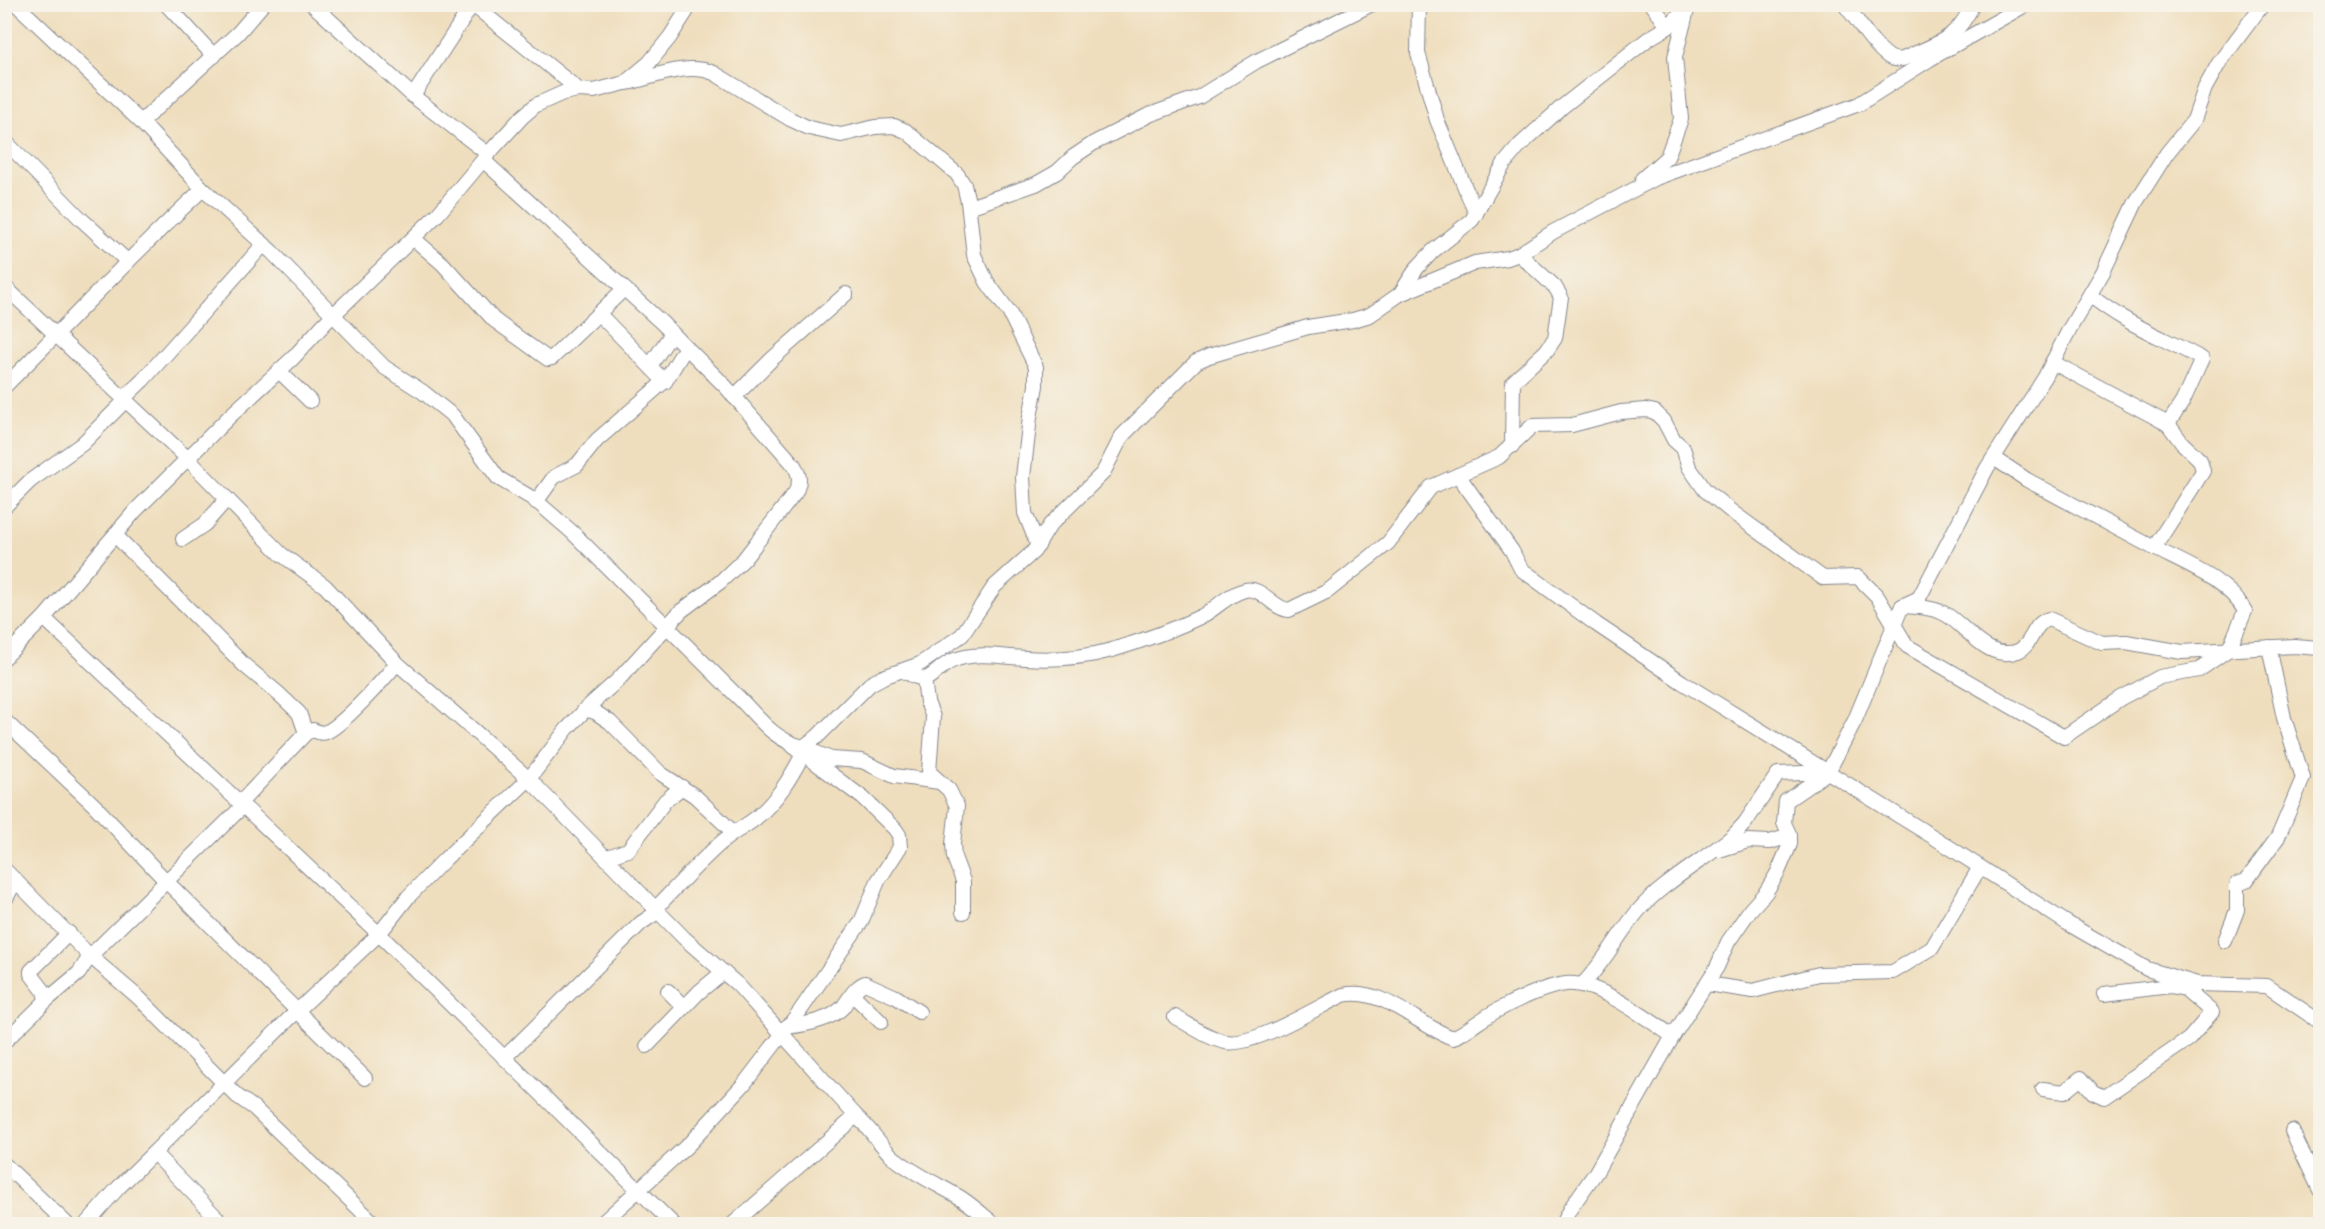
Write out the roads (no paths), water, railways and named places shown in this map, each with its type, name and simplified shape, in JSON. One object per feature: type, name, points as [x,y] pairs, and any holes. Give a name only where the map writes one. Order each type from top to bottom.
[{"type":"street","points":[[15,4],[141,122],[203,189],[264,244],[335,314],[384,367],[423,392],[453,416],[498,478],[536,502],[579,539],[743,702],[760,722],[863,798],[895,830],[901,840],[897,852],[878,881],[856,932],[801,1011],[744,1084],[689,1144],[601,1224]]},
{"type":"street","points":[[166,4],[214,56]]},
{"type":"street","points":[[141,122],[238,33],[263,4]]},
{"type":"street","points":[[86,1224],[118,1188],[297,1011],[379,934],[408,897],[437,867],[529,779],[567,729],[585,709],[618,680],[681,610],[720,582],[744,559],[800,484],[800,476],[794,465],[734,397],[672,333],[485,157],[413,96],[312,4]]},
{"type":"street","points":[[625,83],[649,63],[670,37],[691,4]]},
{"type":"street","points":[[969,207],[1036,184],[1057,172],[1073,157],[1094,143],[1149,115],[1199,97],[1257,61],[1372,4]]},
{"type":"street","points":[[1419,4],[1418,53],[1437,120],[1476,214]]},
{"type":"street","points":[[1652,4],[1668,27]]},
{"type":"street","points":[[1844,4],[1878,46],[1890,58],[1896,60],[1903,59],[1951,36],[1962,25],[1973,4]]},
{"type":"street","points":[[504,1058],[657,909],[703,859],[733,832],[754,819],[774,800],[783,789],[799,749],[817,737],[870,684],[921,664],[962,635],[987,595],[1028,558],[1050,525],[1102,473],[1122,436],[1196,362],[1209,356],[1308,327],[1370,315],[1400,294],[1475,263],[1519,254],[1553,232],[1656,178],[1859,104],[1930,59],[2027,4]]},
{"type":"street","points":[[1562,1224],[1596,1172],[1673,1036],[1707,984],[1733,934],[1766,892],[1778,872],[1790,844],[1790,836],[1784,824],[1786,801],[1828,772],[1855,720],[1902,606],[1919,598],[1947,540],[1966,511],[1994,458],[2103,272],[2136,202],[2167,153],[2194,120],[2209,78],[2242,29],[2263,4]]},
{"type":"street","points":[[413,96],[472,5],[579,90]]},
{"type":"street","points":[[1400,294],[1417,268],[1433,251],[1467,225],[1476,214],[1504,164],[1519,146],[1562,107],[1648,39],[1668,27],[1688,6]]},
{"type":"street","points":[[1629,191],[1667,158],[1681,119],[1675,57],[1688,6]]},
{"type":"street","points":[[4,658],[44,618],[136,510],[438,214],[485,157],[536,105],[563,93],[579,90],[594,91],[690,67],[702,68],[714,73],[808,128],[841,135],[875,127],[894,126],[916,138],[957,174],[964,185],[969,207],[974,255],[987,282],[1009,312],[1036,367],[1036,386],[1023,477],[1025,513],[1038,546]]},
{"type":"street","points":[[4,140],[80,218],[127,261]]},
{"type":"street","points":[[4,387],[127,261],[203,189]]},
{"type":"street","points":[[413,238],[443,264],[494,320],[548,359],[552,358],[624,289]]},
{"type":"street","points":[[4,507],[30,481],[82,444],[143,380],[264,244]]},
{"type":"street","points":[[1512,446],[1513,382],[1547,350],[1555,338],[1561,297],[1556,287],[1519,254]]},
{"type":"street","points":[[4,286],[188,459],[281,554],[325,586],[397,663],[529,779],[684,938],[738,985],[784,1031],[893,1156],[941,1189],[959,1197],[994,1224]]},
{"type":"street","points":[[734,397],[772,359],[846,294]]},
{"type":"street","points":[[2090,295],[2131,323],[2163,337],[2202,359],[2168,424]]},
{"type":"street","points":[[599,314],[664,382]]},
{"type":"street","points":[[650,366],[672,333]]},
{"type":"street","points":[[536,502],[554,477],[577,465],[597,440],[664,382],[686,347]]},
{"type":"street","points":[[2052,362],[2168,424],[2182,443],[2200,460],[2203,471],[2154,548]]},
{"type":"street","points":[[279,371],[310,401]]},
{"type":"street","points":[[903,671],[924,679],[933,676],[951,661],[980,655],[1056,659],[1075,658],[1110,650],[1204,615],[1234,594],[1247,589],[1256,591],[1283,610],[1289,610],[1328,591],[1388,543],[1431,487],[1491,461],[1512,446],[1532,426],[1572,425],[1621,411],[1646,410],[1655,412],[1664,421],[1674,440],[1683,448],[1689,467],[1705,490],[1753,529],[1823,578],[1858,577],[1877,596],[1896,624],[1907,646],[2064,737],[2121,698],[2160,677],[2199,670],[2229,650],[2245,611],[2238,598],[2208,577],[2027,480],[1994,458]]},
{"type":"street","points":[[1458,475],[1512,551],[1521,569],[1596,624],[1682,682],[2067,923],[2147,969],[2197,984],[2267,986],[2320,1022]]},
{"type":"street","points":[[183,539],[206,524],[227,499]]},
{"type":"street","points":[[115,535],[244,665],[299,713],[306,733]]},
{"type":"street","points":[[1902,606],[1931,609],[1946,614],[1983,646],[2005,652],[2022,648],[2039,623],[2049,619],[2108,644],[2126,642],[2182,652],[2317,646]]},
{"type":"street","points":[[44,618],[379,934],[673,1224]]},
{"type":"street","points":[[2225,941],[2236,910],[2237,884],[2246,881],[2278,837],[2303,778],[2284,718],[2269,648]]},
{"type":"street","points":[[4,1042],[46,1000],[79,973],[90,956],[242,805],[306,733],[313,729],[323,733],[332,728],[383,680],[397,663]]},
{"type":"street","points":[[924,679],[934,730],[929,768],[932,776],[949,790],[957,806],[953,844],[954,857],[963,880],[963,912]]},
{"type":"street","points":[[585,709],[595,711],[610,723],[660,773],[682,787],[733,832]]},
{"type":"street","points":[[4,720],[94,806],[166,881],[365,1078]]},
{"type":"street","points":[[799,749],[831,759],[862,761],[894,776],[940,782]]},
{"type":"street","points":[[1582,985],[1598,969],[1606,954],[1639,910],[1678,877],[1714,851],[1745,823],[1778,774],[1828,772]]},
{"type":"street","points":[[607,857],[627,850],[665,801],[682,787]]},
{"type":"street","points":[[1714,851],[1731,848],[1748,841],[1770,842],[1790,836]]},
{"type":"street","points":[[1707,984],[1753,991],[1819,974],[1893,972],[1932,948],[1980,867]]},
{"type":"street","points":[[4,869],[90,956],[139,998],[237,1096],[254,1108],[375,1224]]},
{"type":"street","points":[[4,902],[16,880]]},
{"type":"street","points":[[46,1000],[44,991],[31,974],[32,971],[69,933]]},
{"type":"street","points":[[647,1046],[684,1007],[723,972]]},
{"type":"street","points":[[784,1031],[833,1015],[861,984],[868,984],[920,1012]]},
{"type":"street","points":[[1175,1017],[1215,1038],[1236,1042],[1254,1039],[1343,994],[1353,992],[1382,1000],[1453,1038],[1495,1011],[1566,984],[1582,985],[1614,998],[1673,1036]]},
{"type":"street","points":[[2043,1089],[2064,1092],[2081,1078],[2092,1092],[2104,1096],[2189,1040],[2212,1012],[2185,989],[2170,986],[2104,994]]},
{"type":"street","points":[[668,991],[684,1007]]},
{"type":"street","points":[[852,994],[881,1022]]},
{"type":"street","points":[[733,1224],[856,1116]]},
{"type":"street","points":[[2292,1131],[2320,1190]]},
{"type":"street","points":[[154,1153],[223,1224]]},
{"type":"street","points":[[4,1164],[67,1224]]}]
